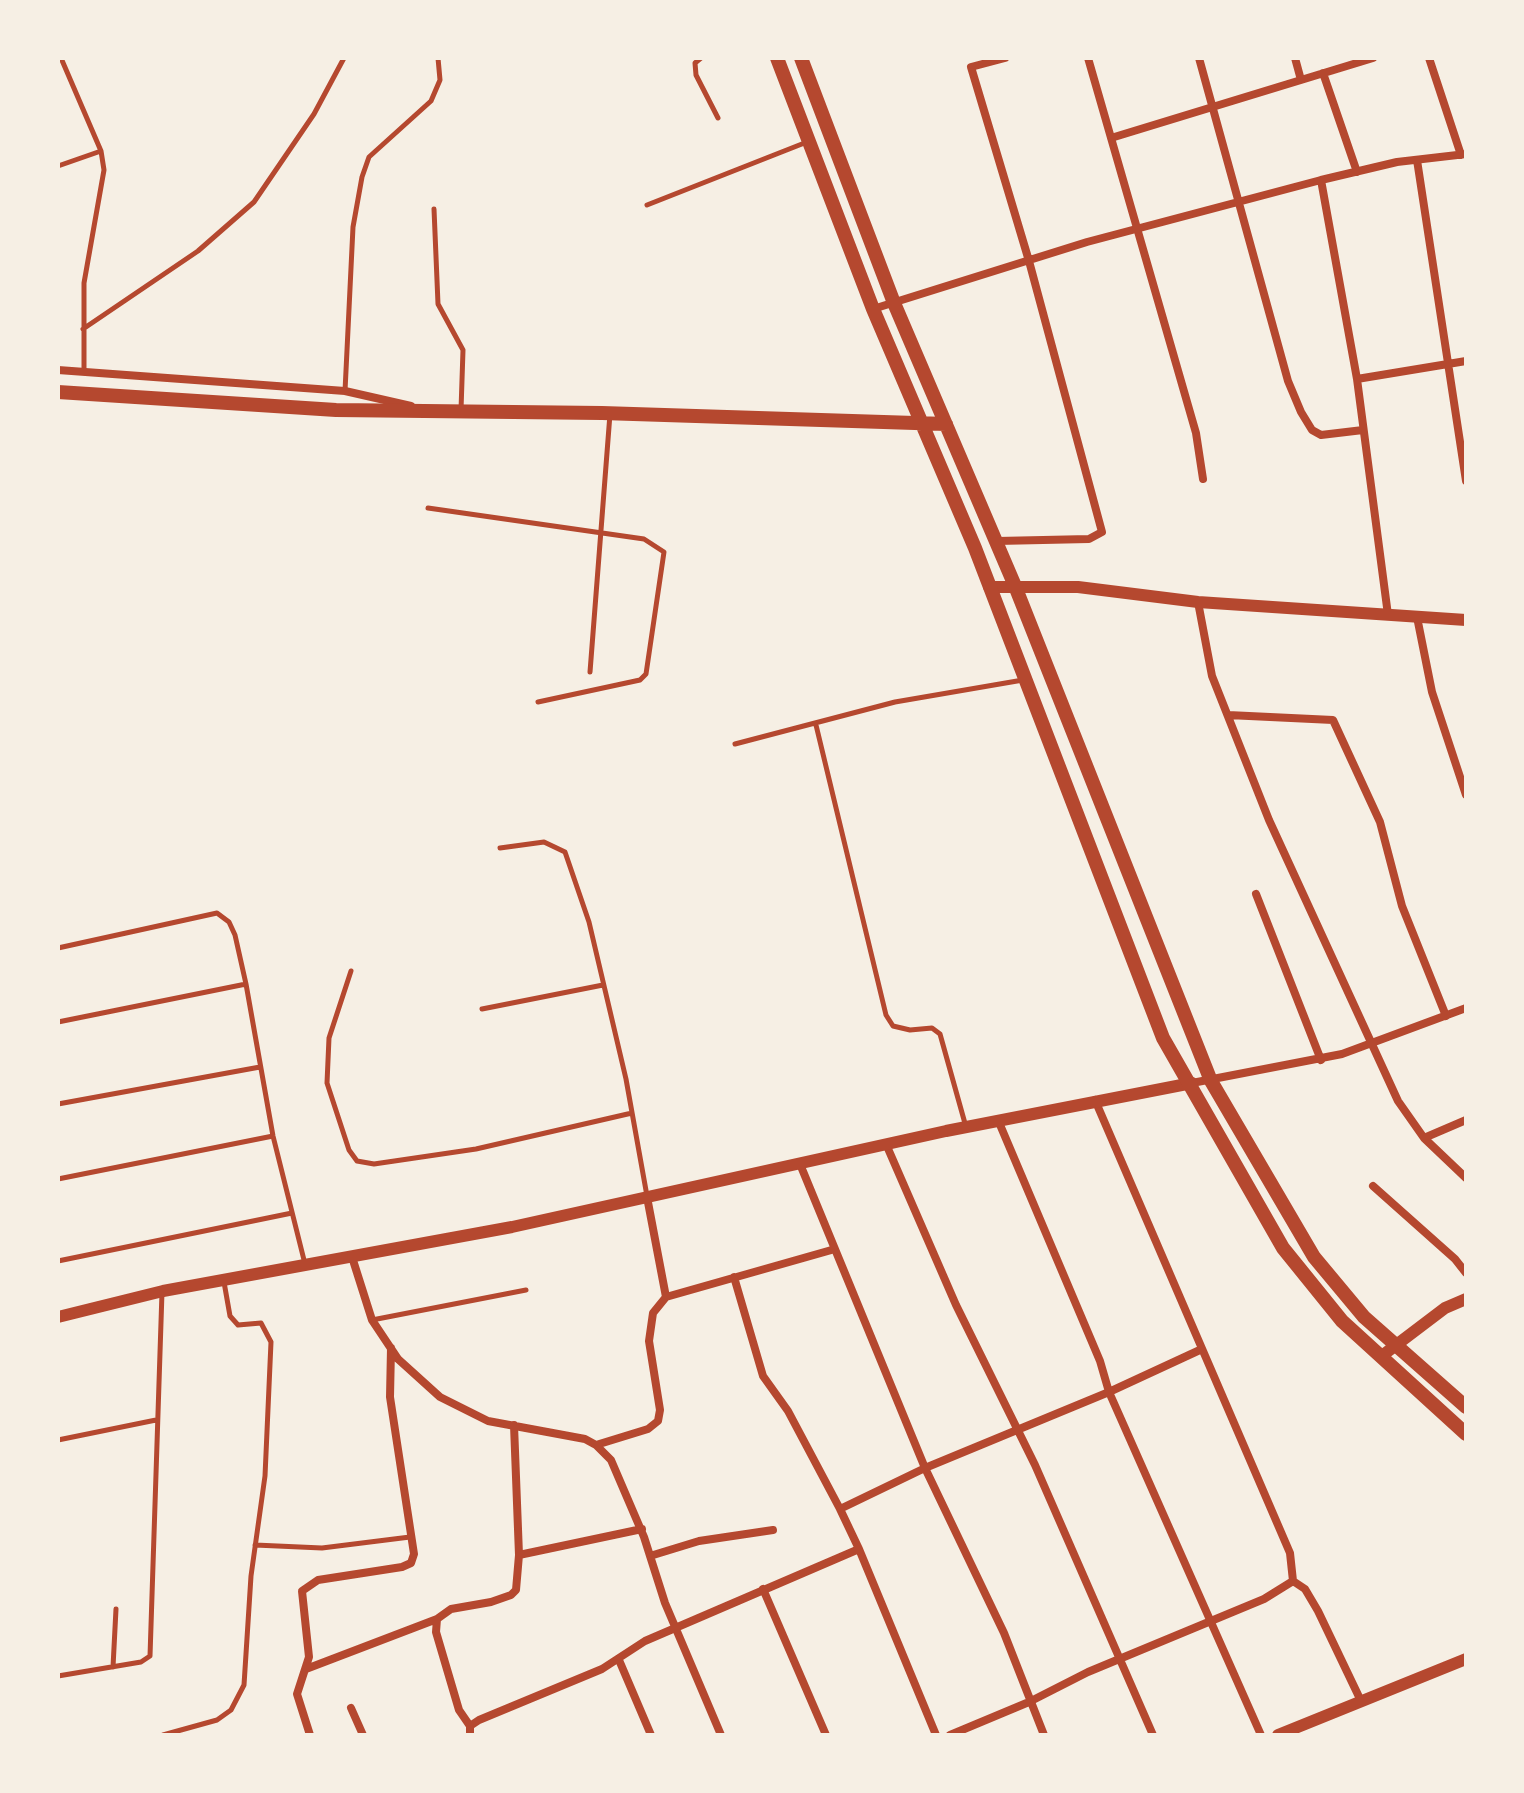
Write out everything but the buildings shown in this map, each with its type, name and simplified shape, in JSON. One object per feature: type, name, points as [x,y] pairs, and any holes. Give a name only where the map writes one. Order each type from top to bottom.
[{"type":"main road","points":[[777,58],[873,309],[989,587],[1163,1038],[1192,1083],[1225,1151],[1283,1248],[1342,1321],[1383,1355],[1466,1434]]},
{"type":"main road","points":[[801,58],[894,303],[997,541],[1211,1081],[1314,1257],[1364,1317],[1466,1407]]},
{"type":"main road","points":[[58,392],[336,410],[610,413],[946,424]]},
{"type":"street","points":[[997,541],[1089,539],[1102,532],[1029,261],[969,63],[1005,58]]},
{"type":"street","points":[[1088,58],[1196,433],[1203,479]]},
{"type":"street","points":[[1199,58],[1288,381],[1301,412],[1312,430],[1321,435],[1363,430]]},
{"type":"street","points":[[1295,58],[1301,80]]},
{"type":"street","points":[[1111,138],[1373,58]]},
{"type":"street","points":[[873,309],[1136,229],[1321,180],[1417,160],[1464,154],[1429,58]]},
{"type":"street","points":[[1323,73],[1357,172]]},
{"type":"street","points":[[1417,160],[1466,481]]},
{"type":"street","points":[[1321,180],[1357,379],[1388,615]]},
{"type":"street","points":[[1357,379],[1466,361]]},
{"type":"street","points":[[58,370],[345,391],[428,409]]},
{"type":"street","points":[[989,587],[1078,587],[1198,602],[1466,620]]},
{"type":"street","points":[[1198,602],[1212,676],[1269,820],[1398,1101],[1424,1138],[1466,1178]]},
{"type":"street","points":[[1417,617],[1432,692],[1466,795]]},
{"type":"street","points":[[1228,715],[1333,720],[1380,822],[1402,906],[1446,1016]]},
{"type":"street","points":[[1256,894],[1321,1060]]},
{"type":"street","points":[[58,1317],[163,1291],[352,1257],[647,1197],[1095,1100],[1321,1060],[1374,1045],[1466,1008]]},
{"type":"street","points":[[1095,1100],[1290,1553],[1293,1581]]},
{"type":"street","points":[[998,1120],[1100,1361],[1109,1392],[1261,1735]]},
{"type":"street","points":[[1424,1138],[1466,1120]]},
{"type":"street","points":[[886,1144],[956,1305],[1016,1429],[1153,1735]]},
{"type":"street","points":[[800,1164],[925,1468],[1004,1633],[1044,1735]]},
{"type":"street","points":[[1373,1186],[1455,1259],[1466,1273]]},
{"type":"street","points":[[647,1197],[666,1297]]},
{"type":"street","points":[[352,1257],[372,1320],[391,1348],[440,1397],[488,1421],[596,1445],[648,1429],[658,1421],[660,1410],[649,1341],[653,1313],[666,1297],[835,1249]]},
{"type":"street","points":[[734,1277],[763,1376],[788,1411],[840,1509],[936,1735]]},
{"type":"street","points":[[1383,1355],[1445,1308],[1466,1299]]},
{"type":"street","points":[[310,1735],[297,1694],[309,1649],[303,1626],[302,1591],[318,1580],[411,1563],[414,1554],[390,1397],[391,1348]]},
{"type":"street","points":[[840,1509],[925,1468],[1109,1392],[1202,1349]]},
{"type":"street","points":[[306,1669],[437,1619],[451,1609],[511,1595],[519,1580],[514,1425]]},
{"type":"street","points":[[596,1445],[617,1472],[642,1529],[675,1628],[721,1735]]},
{"type":"street","points":[[519,1555],[642,1529]]},
{"type":"street","points":[[650,1556],[699,1541],[773,1530]]},
{"type":"street","points":[[437,1619],[436,1632],[459,1710],[470,1730],[619,1660],[632,1648],[859,1549]]},
{"type":"street","points":[[950,1735],[1282,1591],[1293,1581]]},
{"type":"street","points":[[1293,1581],[1305,1589],[1318,1611],[1361,1701]]},
{"type":"street","points":[[763,1589],[826,1735]]},
{"type":"street","points":[[1278,1735],[1466,1659]]},
{"type":"street","points":[[619,1660],[651,1735]]},
{"type":"street","points":[[351,1708],[363,1735]]},
{"type":"lane","points":[[61,58],[101,151],[104,170],[84,283],[84,372]]},
{"type":"lane","points":[[83,329],[198,251],[254,202],[314,114],[344,58]]},
{"type":"lane","points":[[345,391],[353,227],[362,177],[369,157],[431,101],[440,80],[438,58]]},
{"type":"lane","points":[[701,58],[695,63],[696,75],[718,118]]},
{"type":"lane","points":[[647,205],[808,142]]},
{"type":"lane","points":[[58,166],[101,151]]},
{"type":"lane","points":[[434,209],[438,304],[463,350],[461,411]]},
{"type":"lane","points":[[590,672],[598,532],[610,413]]},
{"type":"lane","points":[[428,508],[644,539],[657,544],[664,552],[649,667],[640,680],[538,702]]},
{"type":"lane","points":[[735,744],[895,702],[1024,679]]},
{"type":"lane","points":[[816,725],[886,1015],[893,1026],[910,1030],[932,1028],[940,1034],[966,1127]]},
{"type":"lane","points":[[500,848],[544,842],[565,852],[589,922],[632,1113],[647,1197]]},
{"type":"lane","points":[[58,948],[217,913],[229,922],[246,984],[273,1136],[305,1265]]},
{"type":"lane","points":[[351,971],[329,1038],[327,1083],[349,1150],[357,1161],[374,1164],[476,1149],[632,1113]]},
{"type":"lane","points":[[58,1022],[246,984]]},
{"type":"lane","points":[[482,1009],[603,985]]},
{"type":"lane","points":[[58,1104],[260,1067]]},
{"type":"lane","points":[[58,1179],[273,1136]]},
{"type":"lane","points":[[58,1261],[292,1213]]},
{"type":"lane","points":[[163,1735],[217,1720],[240,1699],[265,1476],[271,1342],[261,1323],[238,1325],[230,1316],[223,1281]]},
{"type":"lane","points":[[372,1320],[526,1290]]},
{"type":"lane","points":[[58,1676],[141,1662],[150,1656],[153,1644],[156,1420],[163,1291]]},
{"type":"lane","points":[[58,1440],[156,1420]]},
{"type":"lane","points":[[255,1545],[322,1548],[410,1537]]},
{"type":"lane","points":[[113,1667],[116,1609]]}]
